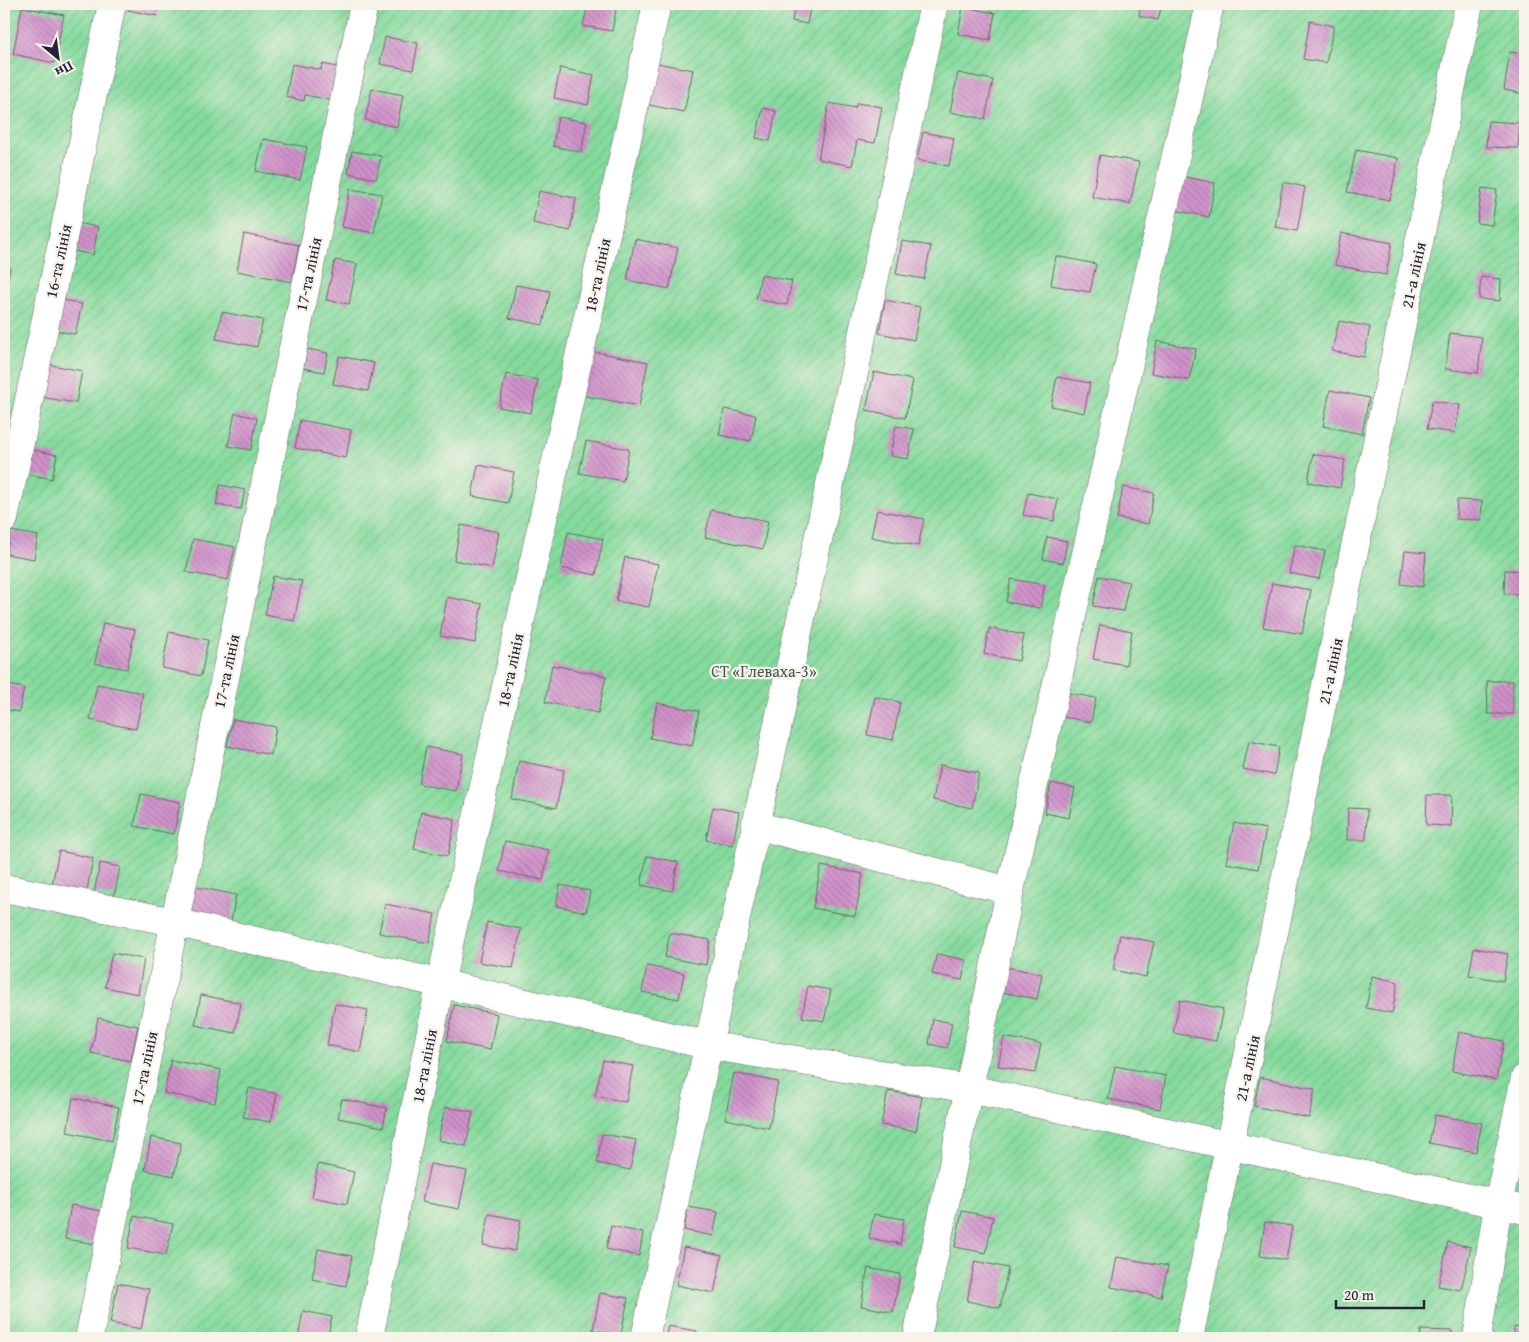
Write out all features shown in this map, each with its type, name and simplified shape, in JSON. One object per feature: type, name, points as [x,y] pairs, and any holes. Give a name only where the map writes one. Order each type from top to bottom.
[{"type":"lane","name":"16-та лінія","points":[[4,519],[112,4]]},
{"type":"lane","name":"17-та лінія","points":[[89,1338],[364,4]]},
{"type":"lane","name":"18-та лінія","points":[[369,1338],[440,985],[657,4]]},
{"type":"lane","points":[[645,1338],[934,4]]},
{"type":"lane","points":[[917,1338],[1010,892],[1210,4]]},
{"type":"lane","name":"21-а лінія","points":[[1189,1338],[1469,4]]},
{"type":"lane","points":[[756,825],[1010,892]]},
{"type":"lane","points":[[4,888],[174,922],[707,1046],[970,1088],[1525,1210]]},
{"type":"lane","points":[[1477,1338],[1498,1205],[1525,1078]]},
{"type":"green space","name":"СТ «Глеваха-3»","points":[[4,4],[1525,4],[1525,1338],[4,1338]]},
{"type":"building","points":[[129,4],[159,4],[157,16],[128,10]]},
{"type":"building","points":[[588,4],[617,4],[612,31],[583,26]]},
{"type":"building","points":[[795,4],[811,4],[807,24],[792,21]]},
{"type":"building","points":[[1141,4],[1162,4],[1158,20],[1139,16]]},
{"type":"building","points":[[22,7],[64,15],[54,63],[13,54]]},
{"type":"building","points":[[963,7],[995,13],[990,40],[958,34]]},
{"type":"building","points":[[1310,21],[1334,26],[1326,63],[1303,59]]},
{"type":"building","points":[[385,37],[418,43],[413,70],[380,64]]},
{"type":"building","points":[[1510,52],[1525,54],[1525,94],[1504,90]]},
{"type":"building","points":[[657,63],[693,70],[684,112],[649,105]]},
{"type":"building","points":[[292,64],[321,70],[322,64],[342,68],[335,101],[305,95],[304,101],[286,97]]},
{"type":"building","points":[[560,68],[594,75],[588,105],[554,98]]},
{"type":"building","points":[[958,73],[993,80],[985,119],[950,112]]},
{"type":"building","points":[[372,89],[403,95],[397,127],[365,120]]},
{"type":"building","points":[[829,103],[855,108],[857,103],[882,107],[875,143],[857,140],[852,166],[818,159]]},
{"type":"building","points":[[763,108],[776,111],[770,141],[756,138]]},
{"type":"building","points":[[558,117],[587,122],[581,152],[553,146]]},
{"type":"building","points":[[1488,121],[1520,123],[1518,148],[1486,147]]},
{"type":"building","points":[[923,132],[954,138],[949,166],[917,160]]},
{"type":"building","points":[[263,139],[307,147],[300,180],[256,171]]},
{"type":"building","points":[[1356,150],[1398,158],[1390,200],[1347,192]]},
{"type":"building","points":[[352,151],[381,156],[376,179],[348,173]]},
{"type":"building","points":[[1100,155],[1139,162],[1130,204],[1092,197]]},
{"type":"building","points":[[1180,176],[1215,183],[1209,217],[1174,210]]},
{"type":"building","points":[[1283,182],[1305,187],[1297,231],[1275,227]]},
{"type":"building","points":[[1482,188],[1497,190],[1492,225],[1477,223]]},
{"type":"building","points":[[350,189],[382,194],[374,233],[342,227]]},
{"type":"building","points":[[539,191],[576,198],[570,231],[533,223]]},
{"type":"building","points":[[71,222],[98,227],[93,255],[65,249]]},
{"type":"building","points":[[1341,233],[1392,243],[1386,275],[1335,265]]},
{"type":"building","points":[[244,234],[299,245],[292,282],[237,271]]},
{"type":"building","points":[[635,239],[678,248],[669,289],[627,280]]},
{"type":"building","points":[[902,241],[931,246],[924,279],[896,274]]},
{"type":"building","points":[[1056,256],[1096,264],[1090,292],[1051,285]]},
{"type":"building","points":[[335,260],[357,264],[349,304],[326,300]]},
{"type":"building","points":[[4,266],[10,268],[5,297],[4,296]]},
{"type":"building","points":[[761,275],[792,281],[787,305],[756,299]]},
{"type":"building","points":[[1481,277],[1501,279],[1500,301],[1479,299]]},
{"type":"building","points":[[516,285],[550,291],[543,325],[509,318]]},
{"type":"building","points":[[58,299],[82,304],[75,334],[52,330]]},
{"type":"building","points":[[885,300],[920,307],[914,340],[879,333]]},
{"type":"building","points":[[222,312],[263,320],[257,347],[216,339]]},
{"type":"building","points":[[1339,321],[1370,327],[1364,357],[1332,351]]},
{"type":"building","points":[[1450,333],[1482,337],[1478,373],[1445,369]]},
{"type":"building","points":[[1157,341],[1196,349],[1189,380],[1151,373]]},
{"type":"building","points":[[307,349],[328,353],[324,372],[303,368]]},
{"type":"building","points":[[585,350],[648,362],[639,406],[576,394]]},
{"type":"building","points":[[339,356],[374,363],[368,391],[333,384]]},
{"type":"building","points":[[47,364],[82,371],[76,403],[40,397]]},
{"type":"building","points":[[874,372],[913,380],[905,418],[866,410]]},
{"type":"building","points":[[506,374],[538,380],[531,413],[499,407]]},
{"type":"building","points":[[1057,377],[1090,383],[1084,413],[1051,406]]},
{"type":"building","points":[[1330,390],[1369,398],[1362,434],[1323,426]]},
{"type":"building","points":[[1432,401],[1460,405],[1455,433],[1427,429]]},
{"type":"building","points":[[724,409],[756,415],[751,441],[719,435]]},
{"type":"building","points":[[235,413],[257,418],[251,450],[228,446]]},
{"type":"building","points":[[300,420],[351,430],[346,458],[295,448]]},
{"type":"building","points":[[896,426],[914,429],[908,459],[890,456]]},
{"type":"building","points":[[586,441],[629,449],[623,481],[579,473]]},
{"type":"building","points":[[24,448],[57,455],[52,479],[19,472]]},
{"type":"building","points":[[1313,454],[1345,460],[1340,488],[1308,482]]},
{"type":"building","points":[[478,465],[514,472],[508,503],[472,496]]},
{"type":"building","points":[[220,485],[245,490],[241,509],[216,505]]},
{"type":"building","points":[[1123,487],[1154,493],[1148,524],[1117,518]]},
{"type":"building","points":[[1028,493],[1058,499],[1054,521],[1023,515]]},
{"type":"building","points":[[1457,500],[1482,501],[1481,520],[1456,519]]},
{"type":"building","points":[[711,510],[768,521],[763,549],[705,537]]},
{"type":"building","points":[[877,510],[924,519],[918,546],[871,537]]},
{"type":"building","points":[[461,525],[499,532],[492,568],[454,560]]},
{"type":"building","points":[[11,531],[38,536],[34,559],[6,554]]},
{"type":"building","points":[[568,532],[603,539],[596,575],[561,568]]},
{"type":"building","points":[[1047,537],[1067,541],[1063,563],[1043,559]]},
{"type":"building","points":[[193,539],[235,547],[228,580],[186,572]]},
{"type":"building","points":[[1295,545],[1325,551],[1319,579],[1289,573]]},
{"type":"building","points":[[1405,551],[1426,553],[1423,587],[1401,584]]},
{"type":"building","points":[[625,557],[658,564],[649,607],[616,601]]},
{"type":"building","points":[[1505,570],[1525,571],[1524,594],[1504,594]]},
{"type":"building","points":[[273,576],[302,581],[294,621],[265,615]]},
{"type":"building","points":[[1099,576],[1129,582],[1123,611],[1093,606]]},
{"type":"building","points":[[1011,579],[1045,585],[1040,608],[1006,602]]},
{"type":"building","points":[[1272,583],[1311,590],[1302,634],[1263,627]]},
{"type":"building","points":[[447,597],[482,604],[475,643],[440,636]]},
{"type":"building","points":[[103,623],[135,629],[127,669],[95,663]]},
{"type":"building","points":[[1100,625],[1132,631],[1126,665],[1093,659]]},
{"type":"building","points":[[989,628],[1024,635],[1019,661],[984,654]]},
{"type":"building","points":[[169,632],[208,640],[201,676],[162,668]]},
{"type":"building","points":[[552,665],[606,676],[598,713],[545,702]]},
{"type":"building","points":[[1487,681],[1513,681],[1513,714],[1488,714]]},
{"type":"building","points":[[4,684],[24,688],[19,712],[4,709]]},
{"type":"building","points":[[97,684],[143,693],[136,729],[90,720]]},
{"type":"building","points":[[1068,693],[1096,698],[1091,722],[1063,717]]},
{"type":"building","points":[[875,697],[900,702],[893,740],[867,735]]},
{"type":"building","points":[[657,703],[699,711],[692,746],[650,738]]},
{"type":"building","points":[[233,719],[276,727],[271,755],[227,746]]},
{"type":"building","points":[[1249,741],[1279,747],[1274,775],[1243,769]]},
{"type":"building","points":[[426,747],[463,754],[456,791],[419,784]]},
{"type":"building","points":[[519,761],[564,770],[556,808],[512,799]]},
{"type":"building","points":[[940,765],[979,773],[972,808],[933,800]]},
{"type":"building","points":[[1051,783],[1075,788],[1069,818],[1045,813]]},
{"type":"building","points":[[141,794],[180,802],[174,834],[134,826]]},
{"type":"building","points":[[1427,795],[1452,795],[1451,826],[1426,825]]},
{"type":"building","points":[[713,807],[739,812],[733,845],[706,840]]},
{"type":"building","points":[[1348,808],[1367,809],[1366,840],[1347,840]]},
{"type":"building","points":[[421,812],[455,819],[448,856],[414,849]]},
{"type":"building","points":[[1234,823],[1266,829],[1258,869],[1226,863]]},
{"type":"building","points":[[505,841],[549,850],[543,880],[499,871]]},
{"type":"building","points":[[59,851],[93,858],[86,896],[51,889]]},
{"type":"building","points":[[647,856],[678,862],[672,891],[641,885]]},
{"type":"building","points":[[100,863],[120,867],[114,897],[94,893]]},
{"type":"building","points":[[821,866],[863,874],[855,916],[813,908]]},
{"type":"building","points":[[188,885],[236,895],[230,926],[182,916]]},
{"type":"building","points":[[560,885],[590,891],[586,912],[556,906]]},
{"type":"building","points":[[385,904],[435,914],[429,943],[379,933]]},
{"type":"building","points":[[1522,919],[1525,919],[1525,943],[1521,943]]},
{"type":"building","points":[[487,922],[521,929],[513,968],[479,962]]},
{"type":"building","points":[[670,933],[710,940],[706,965],[665,957]]},
{"type":"building","points":[[1120,935],[1154,942],[1146,977],[1113,970]]},
{"type":"building","points":[[1474,948],[1508,954],[1503,981],[1469,975]]},
{"type":"building","points":[[112,953],[144,959],[138,994],[105,987]]},
{"type":"building","points":[[937,954],[966,960],[962,980],[932,974]]},
{"type":"building","points":[[647,966],[684,973],[679,999],[642,992]]},
{"type":"building","points":[[1006,967],[1042,974],[1037,999],[1001,992]]},
{"type":"building","points":[[1372,976],[1398,982],[1392,1013],[1366,1008]]},
{"type":"building","points":[[808,986],[831,990],[824,1021],[802,1017]]},
{"type":"building","points":[[201,995],[241,1003],[235,1033],[195,1025]]},
{"type":"building","points":[[1180,1000],[1223,1009],[1216,1041],[1173,1033]]},
{"type":"building","points":[[335,1004],[368,1010],[360,1052],[327,1045]]},
{"type":"building","points":[[454,1005],[497,1014],[490,1050],[447,1041]]},
{"type":"building","points":[[98,1018],[138,1026],[131,1061],[91,1053]]},
{"type":"building","points":[[933,1019],[952,1023],[947,1048],[929,1044]]},
{"type":"building","points":[[1459,1032],[1504,1041],[1496,1080],[1452,1071]]},
{"type":"building","points":[[1004,1037],[1041,1044],[1035,1073],[998,1066]]},
{"type":"building","points":[[171,1060],[221,1070],[215,1103],[164,1093]]},
{"type":"building","points":[[603,1060],[633,1066],[626,1102],[595,1096]]},
{"type":"building","points":[[1115,1066],[1166,1076],[1160,1109],[1108,1099]]},
{"type":"building","points":[[734,1073],[778,1082],[769,1128],[725,1119]]},
{"type":"building","points":[[1260,1077],[1315,1089],[1309,1118],[1254,1106]]},
{"type":"building","points":[[249,1088],[277,1094],[271,1122],[243,1117]]},
{"type":"building","points":[[888,1091],[922,1097],[916,1131],[881,1125]]},
{"type":"building","points":[[73,1098],[119,1107],[112,1141],[67,1132]]},
{"type":"building","points":[[342,1099],[387,1108],[383,1127],[338,1118]]},
{"type":"building","points":[[445,1107],[473,1112],[466,1146],[438,1140]]},
{"type":"building","points":[[1435,1115],[1482,1123],[1476,1152],[1429,1143]]},
{"type":"building","points":[[602,1134],[636,1140],[630,1170],[597,1163]]},
{"type":"building","points":[[151,1137],[181,1143],[174,1176],[145,1170]]},
{"type":"building","points":[[318,1164],[354,1172],[347,1204],[312,1197]]},
{"type":"building","points":[[430,1164],[467,1171],[459,1209],[422,1202]]},
{"type":"building","points":[[71,1205],[102,1211],[96,1244],[65,1239]]},
{"type":"building","points":[[688,1207],[718,1212],[713,1236],[684,1230]]},
{"type":"building","points":[[962,1211],[993,1217],[986,1253],[955,1247]]},
{"type":"building","points":[[489,1214],[521,1220],[515,1251],[483,1245]]},
{"type":"building","points":[[874,1214],[904,1219],[900,1244],[869,1238]]},
{"type":"building","points":[[134,1216],[173,1224],[166,1255],[128,1248]]},
{"type":"building","points":[[1265,1222],[1292,1226],[1286,1260],[1260,1256]]},
{"type":"building","points":[[611,1226],[643,1233],[639,1256],[606,1249]]},
{"type":"building","points":[[1448,1242],[1471,1247],[1461,1290],[1438,1286]]},
{"type":"building","points":[[684,1247],[722,1255],[714,1293],[676,1285]]},
{"type":"building","points":[[318,1249],[352,1256],[346,1286],[312,1279]]},
{"type":"building","points":[[1117,1257],[1168,1266],[1161,1297],[1111,1287]]},
{"type":"building","points":[[975,1261],[1008,1268],[1000,1308],[967,1301]]},
{"type":"building","points":[[868,1268],[900,1274],[893,1312],[861,1306]]},
{"type":"building","points":[[118,1283],[149,1289],[141,1329],[110,1323]]},
{"type":"building","points":[[600,1293],[628,1298],[621,1335],[593,1330]]},
{"type":"building","points":[[303,1311],[332,1317],[327,1338],[298,1338]]},
{"type":"building","points":[[668,1326],[697,1331],[695,1338],[665,1338]]},
{"type":"building","points":[[1514,1327],[1525,1328],[1525,1338],[1513,1338]]},
{"type":"building","points":[[1421,1330],[1452,1331],[1452,1338],[1420,1338]]}]
